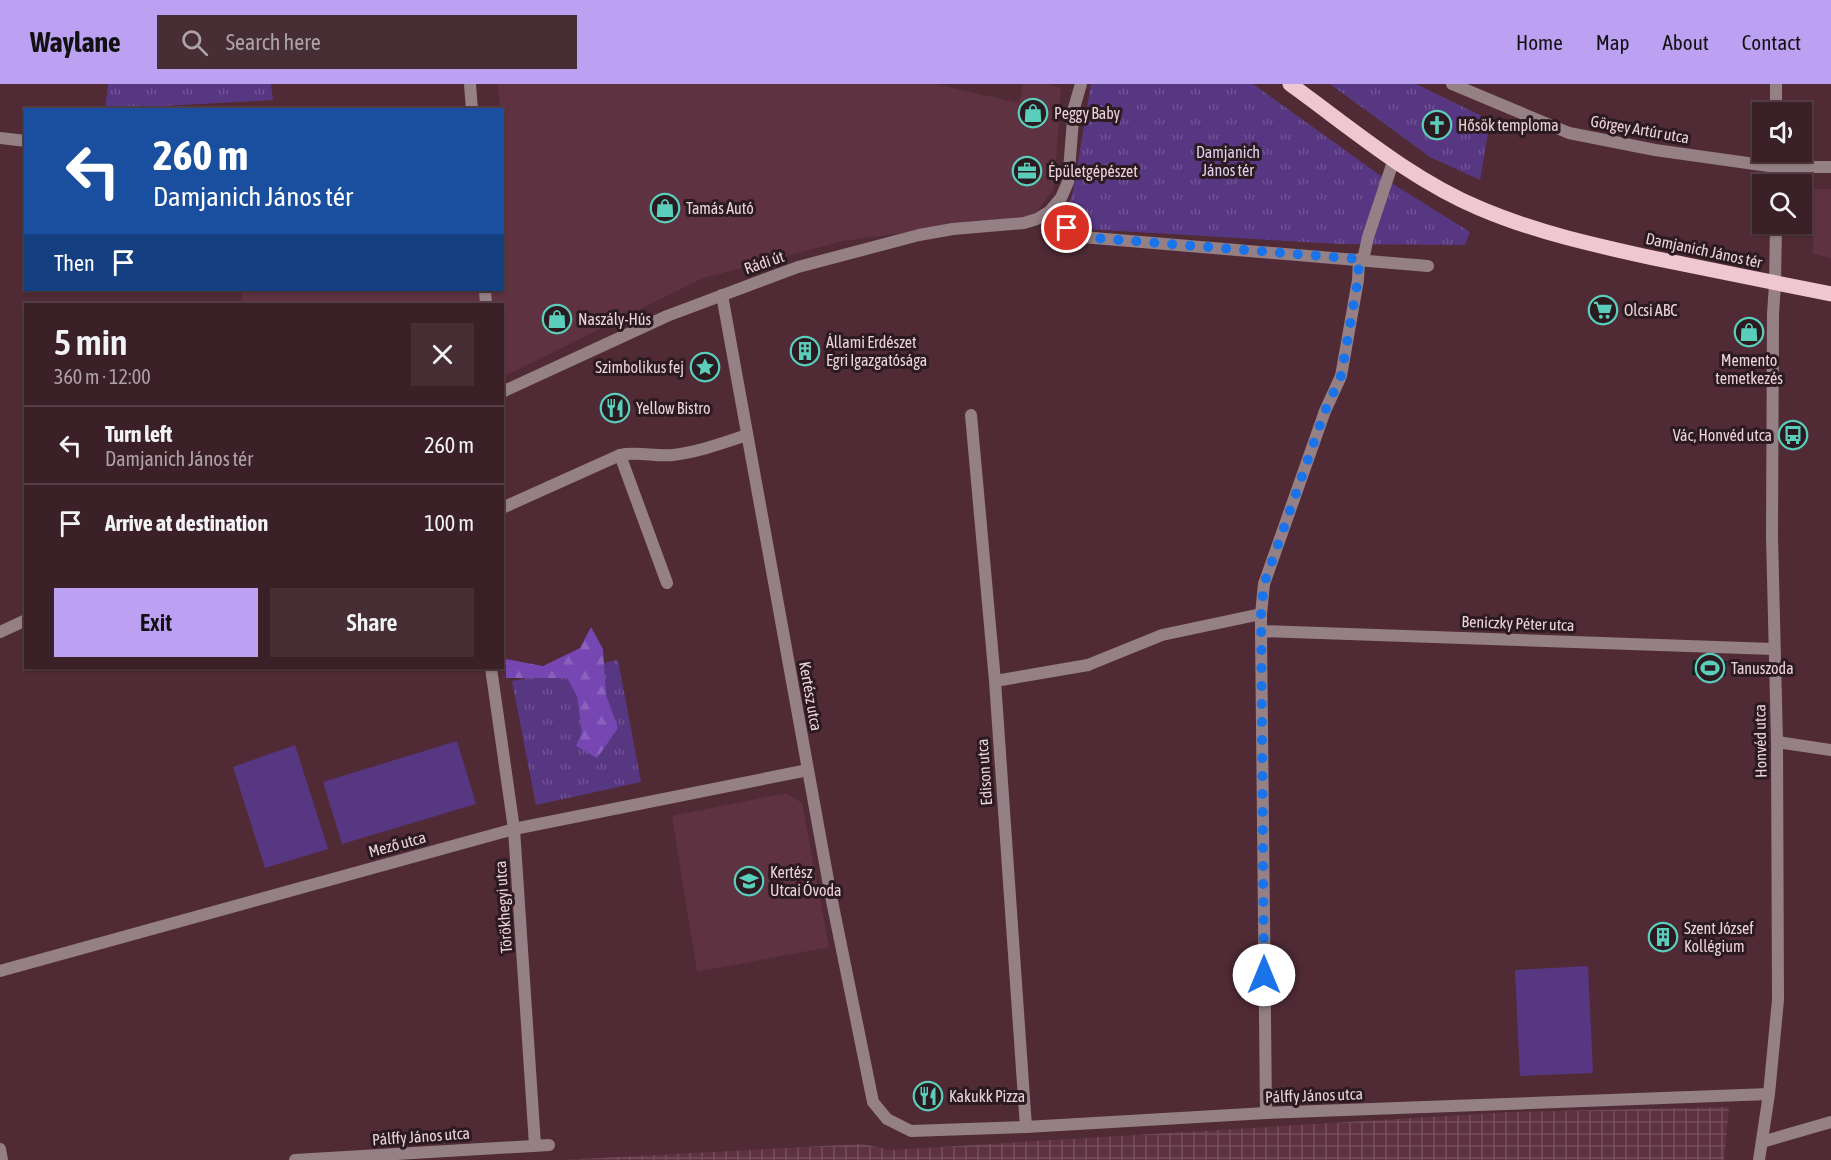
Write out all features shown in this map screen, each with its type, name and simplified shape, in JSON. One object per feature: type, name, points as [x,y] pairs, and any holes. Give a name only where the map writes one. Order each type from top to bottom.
[{"type":"main road","name":"Damjanich János tér","points":[[1290,84],[1394,159],[1440,189],[1479,208],[1555,236],[1831,294]]},
{"type":"street","points":[[470,84],[472,108]]},
{"type":"street","points":[[1081,84],[1074,108],[1068,182],[1061,198],[1050,211],[1067,228],[1082,237],[1428,266]]},
{"type":"street","name":"Görgey Artúr utca","points":[[1453,84],[1569,133],[1655,150],[1776,167],[1831,167]]},
{"type":"street","points":[[1776,84],[1776,102]]},
{"type":"street","points":[[0,138],[24,141]]},
{"type":"street","points":[[1266,1113],[1261,631],[1264,584],[1325,411],[1341,376],[1361,260],[1394,159]]},
{"type":"street","points":[[1776,162],[1776,174]]},
{"type":"street","name":"Rádi út","points":[[504,391],[636,330],[798,267],[942,231],[1024,222],[1037,219],[1050,211]]},
{"type":"street","name":"Honvéd utca","points":[[1759,1160],[1769,1094],[1778,1000],[1778,742],[1773,648],[1772,326],[1776,234]]},
{"type":"street","name":"Kertész utca","points":[[722,295],[808,770],[873,1102]]},
{"type":"street","name":"Edison utca","points":[[971,415],[995,681],[1026,1127]]},
{"type":"street","points":[[504,507],[620,455],[630,453],[669,456],[692,452],[747,435]]},
{"type":"street","points":[[620,455],[668,584]]},
{"type":"street","points":[[995,681],[1088,665],[1162,635],[1261,614]]},
{"type":"street","points":[[0,632],[24,621]]},
{"type":"street","name":"Beniczky Péter utca","points":[[1261,631],[1773,648]]},
{"type":"street","name":"Törökhegyi utca","points":[[491,669],[514,829],[535,1145]]},
{"type":"street","points":[[1778,742],[1831,750]]},
{"type":"street","name":"Mező utca","points":[[0,971],[514,829],[808,770]]},
{"type":"street","name":"Pálffy János utca","points":[[873,1102],[887,1119],[912,1131],[1266,1113],[1769,1094]]},
{"type":"street","points":[[1762,1142],[1831,1122]]},
{"type":"street","name":"Pálffy János utca","points":[[295,1160],[549,1145]]},
{"type":"street","points":[[0,1149],[2,1160]]},
{"type":"shaded area","points":[[497,84],[935,84],[1019,103],[1023,84],[1048,84],[1061,88],[1054,189],[1034,215],[843,241],[703,278],[504,377],[504,303],[242,303],[242,291],[504,291],[505,140],[504,108],[501,108]]},
{"type":"shaded area","points":[[1814,189],[1831,189],[1831,258],[1813,254]]},
{"type":"shaded area","name":"Tanuszoda","points":[[1693,660],[1727,661],[1726,676],[1692,675]]},
{"type":"shaded area","name":"Kertész Utcai Óvoda","points":[[786,793],[802,803],[829,947],[697,972],[672,816]]},
{"type":"shaded area","points":[[1729,1107],[1724,1160],[562,1160],[863,1144],[891,1150],[1511,1112]]},
{"type":"green space","points":[[108,84],[271,84],[273,100],[124,108],[105,108]]},
{"type":"green space","name":"Damjanich János tér","points":[[1091,84],[1253,84],[1388,181],[1470,232],[1465,245],[1339,244],[1085,229],[1064,216],[1073,192]]},
{"type":"green space","points":[[1330,84],[1416,84],[1490,120],[1480,180],[1430,157]]},
{"type":"green space","points":[[591,627],[603,649],[606,695],[618,728],[597,758],[576,746],[582,733],[577,696],[567,678],[506,678],[506,659],[543,666],[580,648]]},
{"type":"green space","points":[[618,660],[641,782],[536,805],[512,681]]},
{"type":"green space","points":[[457,741],[476,804],[342,844],[323,782]]},
{"type":"green space","points":[[295,745],[328,849],[265,868],[233,767]]},
{"type":"green space","points":[[1588,966],[1593,1073],[1520,1076],[1515,970]]},
{"type":"place","name":"Peggy Baby","points":[[1033,113]]},
{"type":"place","name":"Hősök temploma","points":[[1437,125]]},
{"type":"place","name":"Épületgépészet","points":[[1027,171]]},
{"type":"place","name":"Tamás Autó","points":[[665,208]]},
{"type":"place","name":"Olcsi ABC","points":[[1603,310]]},
{"type":"place","name":"Naszály-Hús","points":[[557,319]]},
{"type":"place","name":"Memento temetkezés","points":[[1749,332]]},
{"type":"place","name":"Állami Erdészet Egri Igazgatósága","points":[[805,351]]},
{"type":"place","name":"Szimbolikus fej","points":[[705,367]]},
{"type":"place","name":"Yellow Bistro","points":[[615,408]]},
{"type":"place","name":"Vác, Honvéd utca","points":[[1793,435]]},
{"type":"place","name":"Tanuszoda","points":[[1710,668]]},
{"type":"place","name":"Kertész Utcai Óvoda","points":[[749,881]]},
{"type":"place","name":"Szent József Kollégium","points":[[1663,937]]},
{"type":"place","name":"Kakukk Pizza","points":[[928,1096]]},
{"type":"route","points":[[1067,228],[1082,237],[1359,259],[1358,280],[1341,376],[1325,411],[1264,584],[1261,614],[1264,975]]}]
